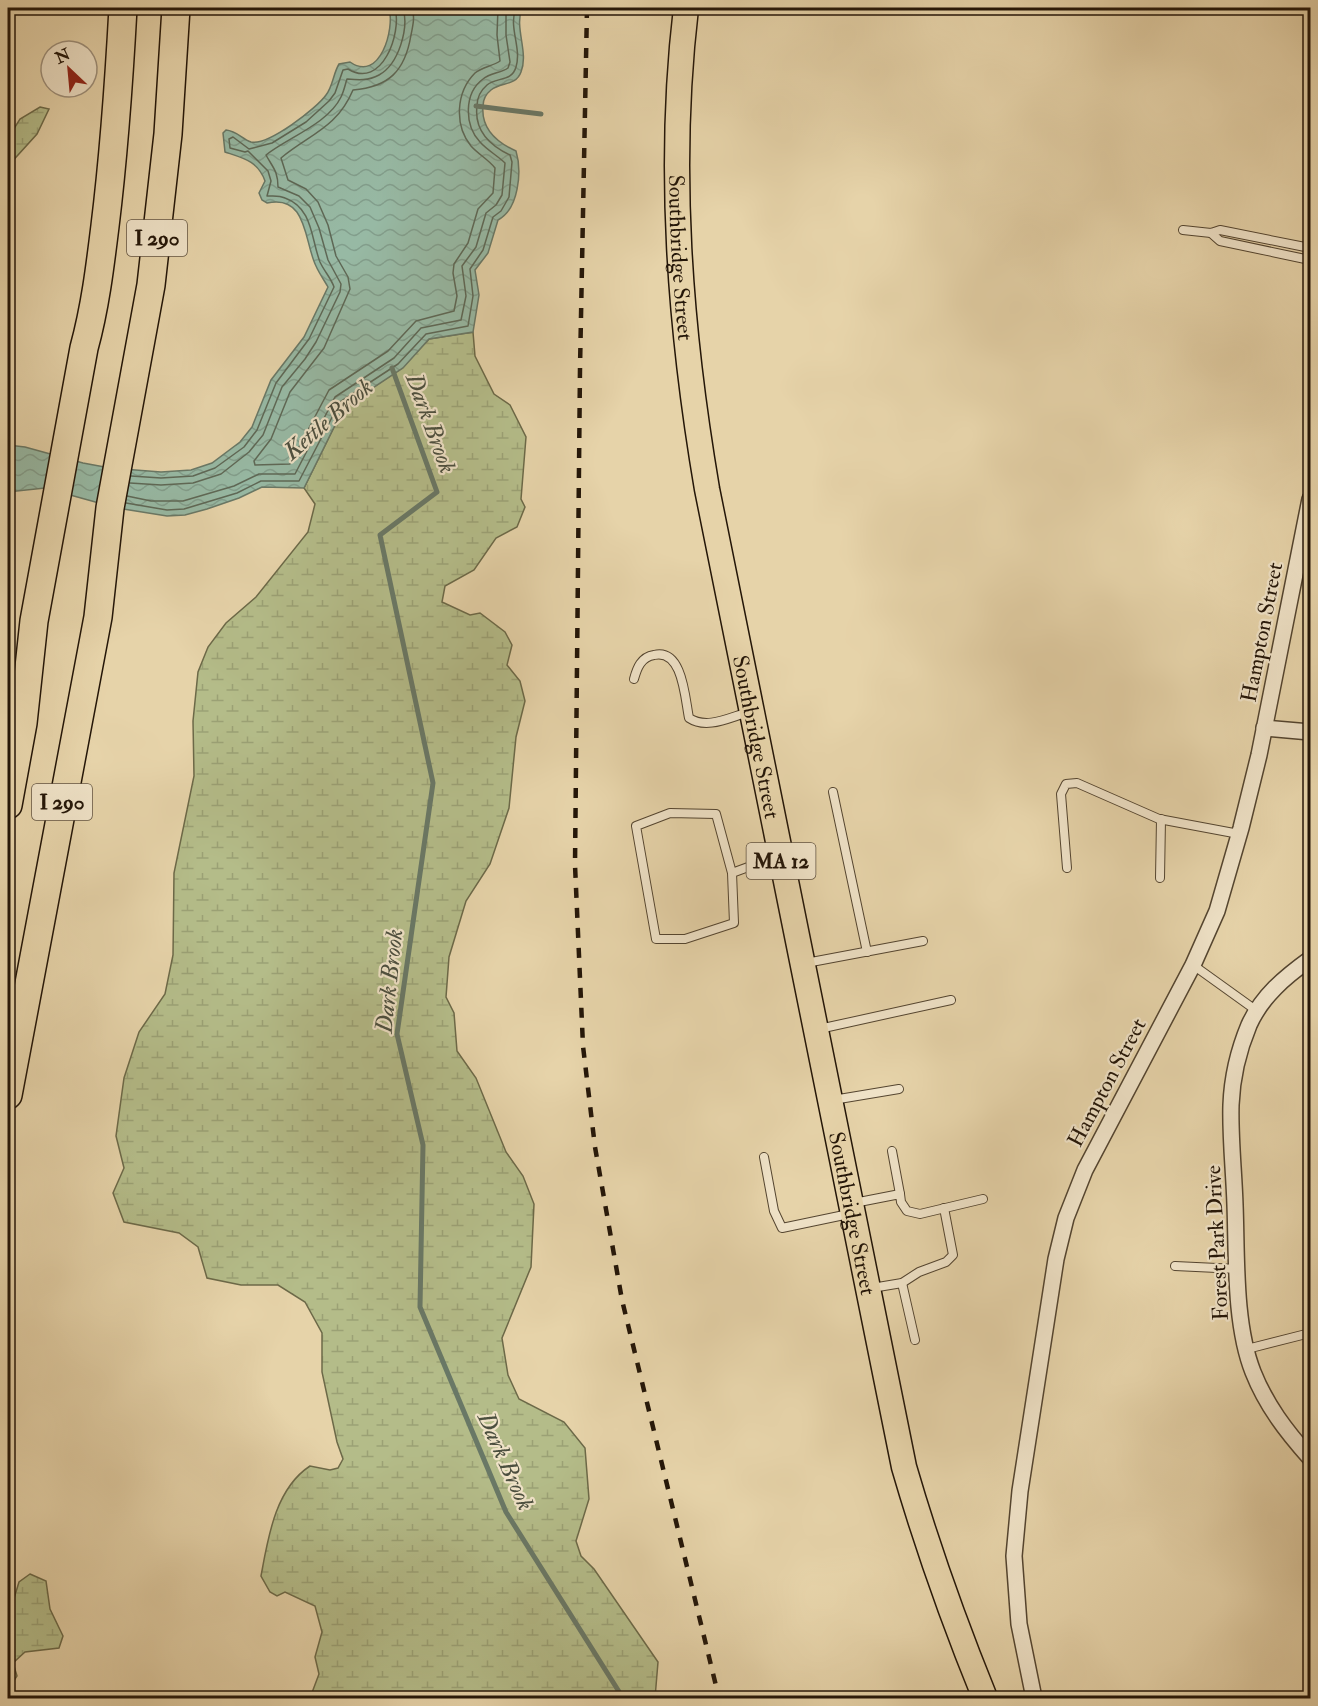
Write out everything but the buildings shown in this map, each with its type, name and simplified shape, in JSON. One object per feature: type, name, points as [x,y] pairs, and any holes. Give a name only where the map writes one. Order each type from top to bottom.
[{"type":"highway","name":"I 290","points":[[8,805],[22,723],[34,621],[84,348],[92,318],[115,139],[123,8]]},
{"type":"highway","name":"I 290","points":[[8,1095],[98,617],[110,508],[151,285],[168,134],[176,8]]},
{"type":"main road","name":"Southbridge Street","points":[[686,8],[681,55],[676,183],[682,299],[701,454],[717,548],[907,1478],[953,1618],[985,1698]]},
{"type":"street","name":"Hampton Street","points":[[1033,1693],[1019,1623],[1014,1556],[1020,1491],[1056,1259],[1066,1218],[1085,1170],[1193,965],[1217,910],[1239,834],[1306,548],[1311,499]]},
{"type":"street","points":[[1264,728],[1311,732]]},
{"type":"street","name":"Forest Park Drive","points":[[1311,959],[1278,985],[1249,1025],[1238,1056],[1231,1104],[1240,1305],[1246,1349],[1264,1398],[1282,1425],[1311,1458]]},
{"type":"lane","points":[[1183,230],[1211,232],[1220,230],[1311,248]]},
{"type":"lane","points":[[1211,232],[1220,241],[1311,260]]},
{"type":"lane","points":[[634,679],[637,668],[645,658],[663,654],[671,659],[680,671],[689,718],[695,722],[709,723],[750,712]]},
{"type":"lane","points":[[1067,868],[1061,794],[1066,784],[1077,783],[1161,819],[1239,834]]},
{"type":"lane","points":[[833,792],[867,952]]},
{"type":"lane","points":[[670,813],[716,814],[732,873],[734,923],[685,939],[656,939],[636,826],[670,813]]},
{"type":"lane","points":[[1160,878],[1161,819]]},
{"type":"lane","points":[[732,873],[779,855]]},
{"type":"lane","points":[[801,964],[923,941]]},
{"type":"lane","points":[[1193,965],[1257,1011]]},
{"type":"lane","points":[[815,1030],[951,1000]]},
{"type":"lane","points":[[829,1101],[899,1089]]},
{"type":"lane","points":[[892,1152],[901,1202],[907,1211],[921,1214],[982,1199]]},
{"type":"lane","points":[[764,1157],[774,1211],[782,1228],[900,1194]]},
{"type":"lane","points":[[867,1288],[902,1283],[919,1272],[946,1262],[953,1255],[944,1208]]},
{"type":"lane","points":[[1175,1266],[1238,1269]]},
{"type":"lane","points":[[902,1283],[915,1340]]},
{"type":"lane","points":[[1246,1349],[1311,1333]]},
{"type":"lane","points":[[1033,1693],[1045,1698]]},
{"type":"green space","points":[[40,107],[49,109],[37,134],[8,166],[8,138],[20,119]]},
{"type":"green space","points":[[473,332],[475,356],[494,394],[510,405],[526,437],[521,499],[525,507],[517,527],[496,538],[474,570],[445,586],[442,602],[470,615],[480,613],[505,632],[512,645],[507,665],[520,681],[525,701],[516,737],[509,808],[490,864],[466,901],[449,957],[446,997],[454,1013],[457,1051],[476,1078],[506,1152],[523,1176],[534,1204],[531,1267],[502,1338],[508,1375],[519,1399],[564,1422],[585,1448],[589,1499],[576,1541],[581,1556],[594,1569],[658,1662],[655,1698],[310,1698],[319,1674],[315,1657],[322,1632],[315,1606],[285,1592],[277,1596],[270,1592],[261,1576],[275,1515],[289,1488],[310,1466],[330,1470],[338,1468],[343,1459],[337,1442],[322,1372],[322,1333],[305,1302],[278,1285],[241,1285],[207,1278],[198,1247],[179,1233],[124,1222],[113,1193],[124,1168],[116,1136],[124,1078],[139,1032],[165,994],[173,955],[174,873],[194,776],[193,721],[198,672],[208,647],[226,623],[256,597],[308,532],[315,504],[304,488],[344,407],[402,368],[429,339]]},
{"type":"green space","points":[[30,1574],[46,1581],[50,1609],[63,1636],[59,1648],[25,1652],[13,1663],[17,1676],[8,1687],[8,1618],[19,1582]]},
{"type":"water","name":"Kettle Brook","points":[[389,8],[522,8],[520,24],[523,64],[521,72],[516,80],[491,90],[486,95],[483,104],[484,121],[487,128],[496,139],[516,151],[519,169],[515,199],[505,215],[498,220],[488,253],[475,270],[479,295],[473,332],[429,339],[403,368],[344,407],[304,488],[262,487],[207,509],[185,515],[167,516],[117,508],[45,488],[8,492],[8,445],[110,468],[161,472],[191,470],[212,463],[240,442],[252,427],[271,380],[304,337],[328,287],[316,266],[297,213],[290,206],[280,202],[267,203],[262,200],[259,193],[265,181],[262,174],[249,161],[225,152],[223,133],[226,130],[230,131],[251,142],[259,142],[303,117],[326,95],[339,64],[350,62],[361,67],[377,60],[383,51],[390,28]]},
{"type":"waterway","points":[[476,106],[541,114]]},
{"type":"waterway","name":"Dark Brook","points":[[392,368],[437,492],[380,535],[433,783],[397,1034],[423,1145],[420,1307],[506,1512],[623,1698]]},
{"type":"railway","points":[[587,8],[580,368],[575,865],[583,1046],[595,1147],[622,1300],[719,1698]]}]
